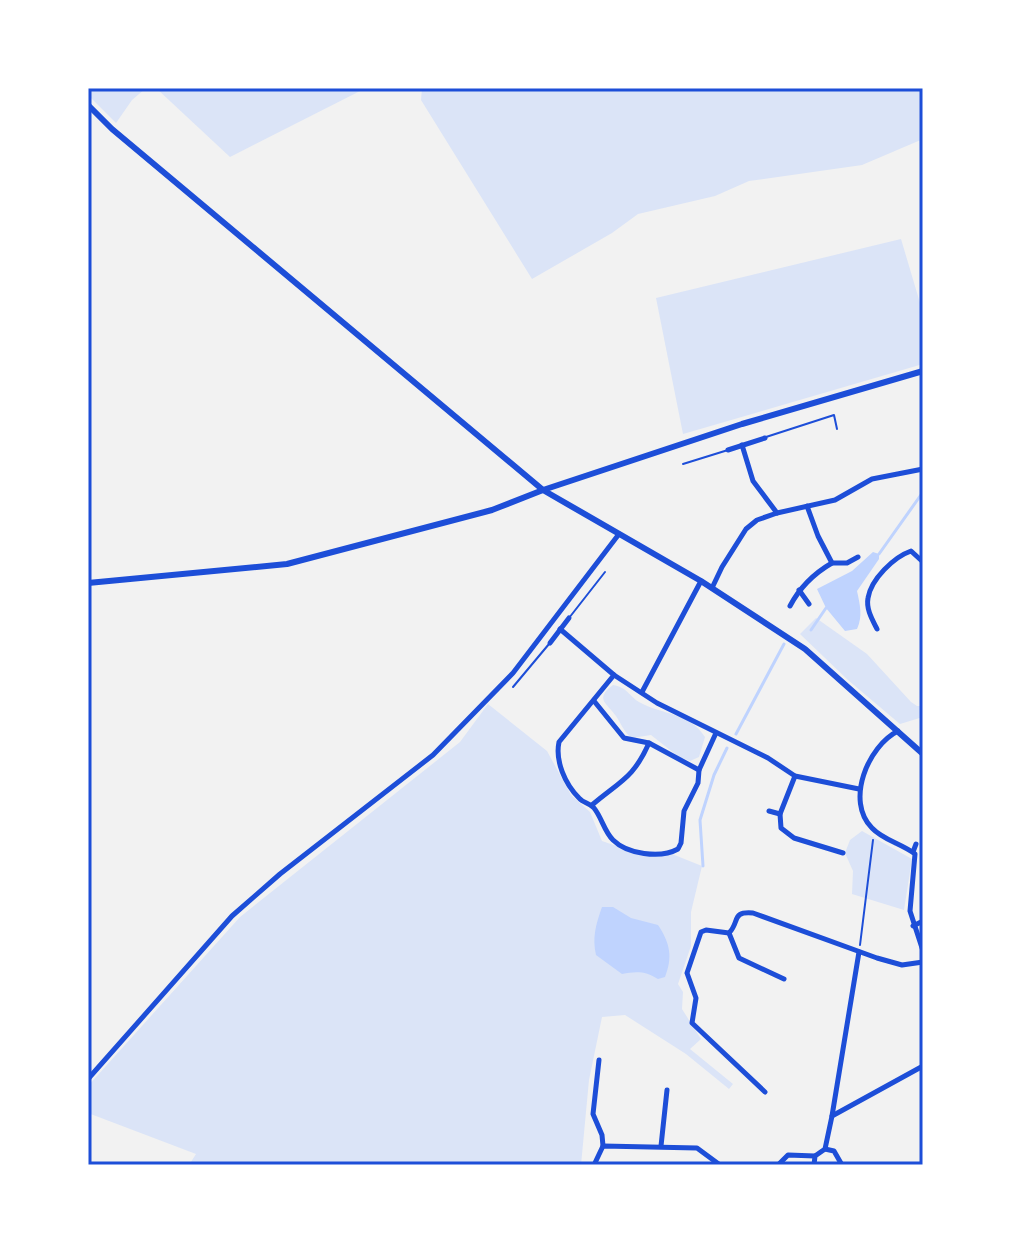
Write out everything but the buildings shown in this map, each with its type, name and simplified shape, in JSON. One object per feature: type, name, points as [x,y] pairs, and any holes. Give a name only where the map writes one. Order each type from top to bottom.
[{"type":"street","points":[[88,105],[112,129],[543,490],[701,581],[805,649],[923,754]]},
{"type":"street","points":[[88,583],[287,564],[492,510],[742,424],[923,371]]},
{"type":"street","points":[[728,450],[765,438]]},
{"type":"street","points":[[742,445],[753,481],[777,513]]},
{"type":"street","points":[[712,588],[746,529],[757,520],[835,500],[872,479],[923,469]]},
{"type":"street","points":[[807,506],[832,563]]},
{"type":"street","points":[[88,1079],[232,916],[280,874],[433,755],[502,685],[619,534]]},
{"type":"street","points":[[877,629],[867,599],[874,583],[904,553],[911,551],[923,562]]},
{"type":"street","points":[[790,606],[799,590],[817,572],[832,563],[847,563],[858,557]]},
{"type":"street","points":[[642,692],[701,581]]},
{"type":"street","points":[[799,590],[809,604]]},
{"type":"street","points":[[550,643],[569,618]]},
{"type":"street","points":[[560,629],[614,675],[716,733],[768,758],[795,776],[859,789]]},
{"type":"street","points":[[614,675],[559,742],[556,753],[558,763],[577,797],[592,805],[614,842],[635,852],[671,852],[681,843],[684,811],[716,733]]},
{"type":"street","points":[[594,701],[624,738],[649,743],[699,770]]},
{"type":"street","points":[[898,731],[887,737],[872,758],[859,789],[861,810],[873,831],[913,852]]},
{"type":"street","points":[[592,805],[628,778],[638,766],[649,743]]},
{"type":"street","points":[[795,776],[780,814],[781,828],[787,834],[843,853]]},
{"type":"street","points":[[769,811],[780,814]]},
{"type":"street","points":[[916,844],[909,896],[913,926],[923,951]]},
{"type":"street","points":[[784,979],[739,958],[729,933],[738,915],[753,913],[902,965],[923,962]]},
{"type":"street","points":[[913,926],[923,921]]},
{"type":"street","points":[[729,933],[701,932],[687,973],[696,998],[692,1023],[765,1092]]},
{"type":"street","points":[[778,1165],[788,1155],[815,1156],[825,1149],[859,952]]},
{"type":"street","points":[[594,1165],[603,1146],[593,1114],[599,1060]]},
{"type":"street","points":[[832,1116],[923,1066]]},
{"type":"street","points":[[661,1146],[667,1090]]},
{"type":"street","points":[[603,1146],[697,1148],[720,1165]]},
{"type":"street","points":[[825,1149],[834,1151],[842,1165]]},
{"type":"street","points":[[814,1165],[815,1156]]},
{"type":"lane","points":[[765,438],[834,415],[837,429]]},
{"type":"lane","points":[[683,464],[728,450]]},
{"type":"lane","points":[[569,618],[605,572]]},
{"type":"lane","points":[[513,687],[550,643]]},
{"type":"path","points":[[859,952],[873,831]]},
{"type":"shaded area","points":[[88,88],[146,88],[132,100],[116,123],[88,95]]},
{"type":"shaded area","points":[[156,88],[366,88],[230,157]]},
{"type":"shaded area","points":[[422,88],[923,88],[923,139],[862,165],[749,181],[715,196],[638,214],[612,233],[532,279],[421,100]]},
{"type":"shaded area","points":[[901,239],[923,313],[923,364],[683,434],[656,298]]},
{"type":"shaded area","points":[[816,618],[867,654],[911,702],[923,706],[923,717],[900,724],[848,680],[800,634]]},
{"type":"shaded area","points":[[613,685],[639,702],[683,718],[699,729],[705,737],[699,757],[690,761],[679,757],[651,735],[632,738],[604,701],[604,694]]},
{"type":"shaded area","points":[[488,704],[547,751],[571,795],[590,812],[602,841],[628,850],[667,852],[702,866],[691,912],[691,946],[678,984],[683,992],[682,1009],[701,1039],[690,1049],[733,1084],[729,1089],[686,1054],[625,1015],[602,1017],[589,1080],[581,1165],[189,1165],[196,1154],[88,1113],[88,1086],[240,917],[460,742]]},
{"type":"shaded area","points":[[862,831],[912,859],[904,910],[852,894],[853,871],[845,853],[850,840]]},
{"type":"water","points":[[873,552],[879,554],[879,559],[857,591],[859,624],[857,629],[845,631],[826,608],[817,589],[852,571]]},
{"type":"water","points":[[602,907],[613,907],[631,918],[658,925],[669,950],[665,977],[658,979],[641,972],[622,974],[596,955],[595,931]]},
{"type":"waterway","points":[[879,554],[923,492]]},
{"type":"waterway","points":[[811,630],[826,608]]},
{"type":"waterway","points":[[736,734],[784,644]]},
{"type":"waterway","points":[[703,866],[700,820],[714,775],[727,748]]}]
